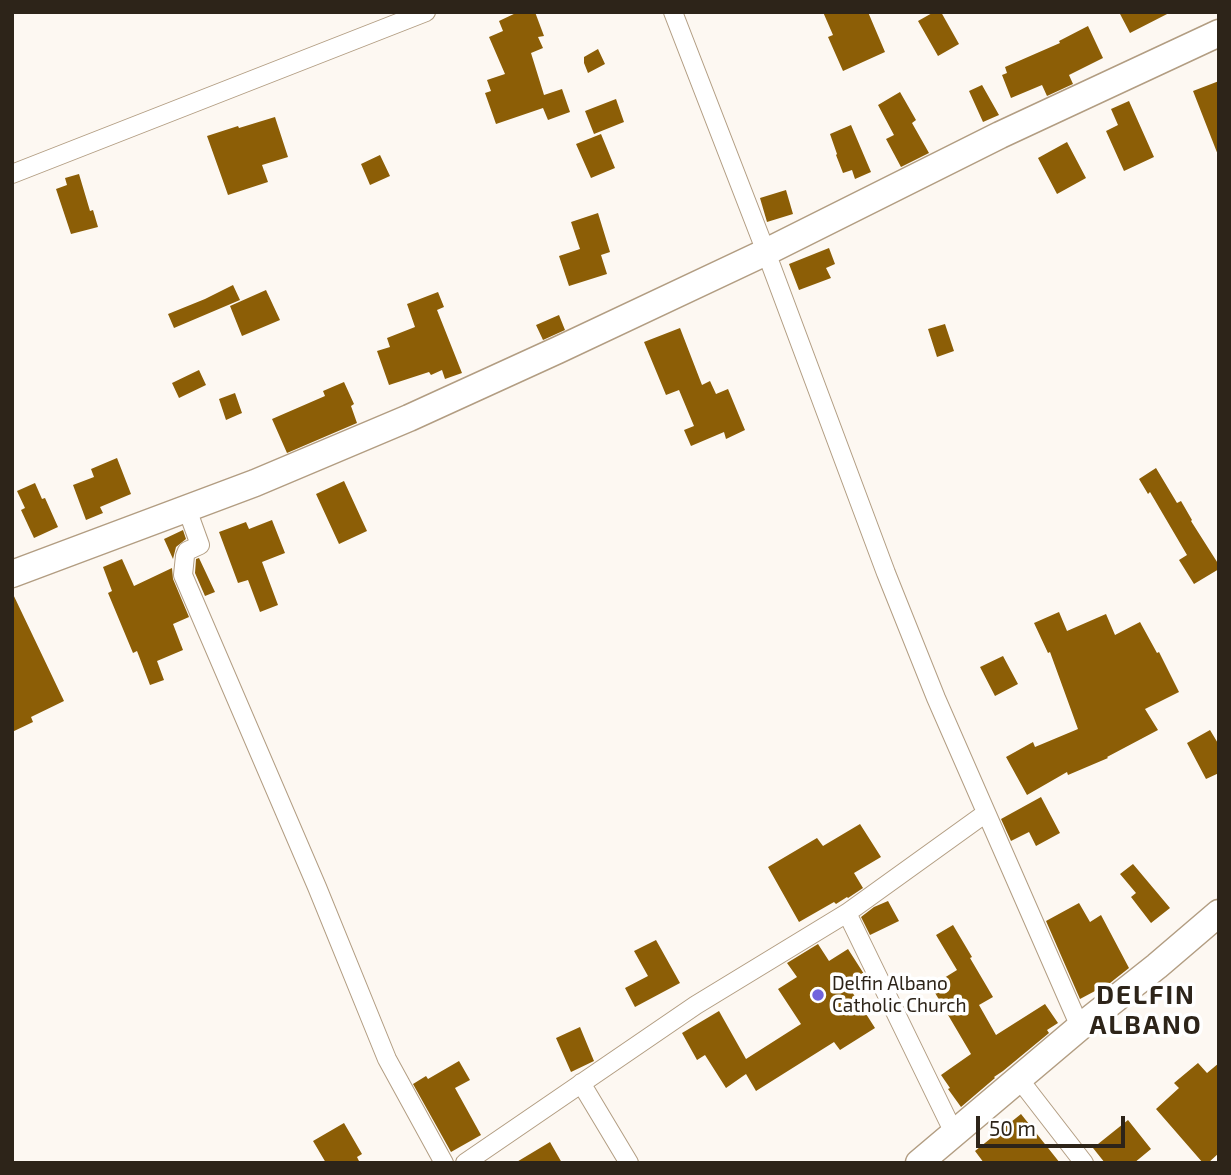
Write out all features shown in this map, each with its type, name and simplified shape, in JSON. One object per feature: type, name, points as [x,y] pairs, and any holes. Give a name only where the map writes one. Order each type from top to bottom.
[{"type":"street","points":[[12,174],[426,12]]},
{"type":"street","points":[[673,12],[936,698],[1080,1027]]},
{"type":"street","points":[[12,574],[255,483],[409,418],[558,350],[1000,135],[1219,33]]},
{"type":"street","points":[[187,509],[200,545],[187,551],[183,575],[317,887],[387,1059],[444,1163]]},
{"type":"street","points":[[465,1163],[696,1005],[847,913],[986,813]]},
{"type":"street","points":[[847,913],[954,1133]]},
{"type":"street","points":[[919,1163],[1219,913]]},
{"type":"street","points":[[1019,1079],[1084,1163]]},
{"type":"street","points":[[581,1083],[629,1163]]},
{"type":"building","points":[[518,12],[535,12],[544,36],[538,37],[543,48],[531,53],[544,95],[562,89],[570,112],[548,120],[543,108],[496,124],[485,93],[491,91],[487,80],[505,74],[489,37],[503,31],[499,21]]},
{"type":"building","points":[[823,12],[868,12],[885,52],[843,71],[828,37],[833,35]]},
{"type":"building","points":[[934,12],[941,12],[959,44],[938,56],[918,21]]},
{"type":"building","points":[[1119,12],[1171,12],[1130,33]]},
{"type":"building","points":[[1088,26],[1103,58],[1069,75],[1073,84],[1047,96],[1042,85],[1011,98],[1002,75],[1007,73],[1005,67],[1060,43],[1059,41]]},
{"type":"building","points":[[598,49],[605,64],[588,73],[584,57]]},
{"type":"building","points":[[1219,81],[1219,154],[1218,155],[1193,91]]},
{"type":"building","points":[[982,85],[999,115],[983,122],[969,91]]},
{"type":"building","points":[[900,92],[916,120],[912,123],[929,153],[901,167],[886,139],[894,135],[878,105]]},
{"type":"building","points":[[616,99],[624,122],[594,134],[585,111]]},
{"type":"building","points":[[1129,101],[1154,157],[1124,171],[1106,131],[1118,125],[1111,109]]},
{"type":"building","points":[[275,117],[288,157],[262,165],[268,182],[228,195],[207,136]]},
{"type":"building","points":[[851,125],[871,172],[855,179],[852,170],[843,173],[830,134]]},
{"type":"building","points":[[601,134],[615,168],[591,178],[576,144]]},
{"type":"building","points":[[1067,142],[1086,178],[1057,194],[1038,158]]},
{"type":"building","points":[[380,155],[390,176],[370,185],[361,164]]},
{"type":"building","points":[[79,174],[90,211],[93,210],[98,227],[71,234],[56,189],[67,185],[65,178]]},
{"type":"building","points":[[786,190],[793,214],[767,222],[760,198]]},
{"type":"building","points":[[598,213],[610,252],[601,255],[607,274],[569,286],[559,256],[580,249],[571,222]]},
{"type":"building","points":[[829,248],[835,264],[826,268],[831,278],[799,290],[789,264]]},
{"type":"building","points":[[233,285],[240,300],[174,328],[168,314]]},
{"type":"building","points":[[266,290],[280,320],[242,336],[230,306]]},
{"type":"building","points":[[438,292],[444,307],[437,310],[462,373],[445,379],[442,370],[431,375],[429,372],[389,385],[377,351],[390,347],[387,338],[415,327],[407,304]]},
{"type":"building","points":[[559,315],[565,330],[543,340],[536,325]]},
{"type":"building","points":[[945,324],[954,351],[937,357],[928,329]]},
{"type":"building","points":[[680,328],[702,385],[710,381],[716,394],[728,389],[745,430],[726,439],[724,432],[691,446],[684,430],[694,426],[679,390],[666,395],[644,342]]},
{"type":"building","points":[[199,370],[206,385],[179,398],[172,383]]},
{"type":"building","points":[[344,382],[354,404],[351,406],[357,423],[287,453],[272,419],[325,396],[323,391]]},
{"type":"building","points":[[235,393],[242,413],[226,420],[219,399]]},
{"type":"building","points":[[117,458],[131,494],[100,507],[103,513],[86,520],[73,485],[94,477],[91,469]]},
{"type":"building","points":[[1156,468],[1177,503],[1181,501],[1219,565],[1219,569],[1194,584],[1179,560],[1187,555],[1150,492],[1148,494],[1139,479]]},
{"type":"building","points":[[344,481],[367,531],[339,544],[316,494]]},
{"type":"building","points":[[35,483],[58,527],[34,538],[21,510],[25,508],[17,491]]},
{"type":"building","points":[[272,520],[285,553],[262,562],[278,605],[260,612],[248,580],[238,583],[219,532],[246,522],[249,529]]},
{"type":"building","points":[[183,530],[186,539],[176,547],[173,559],[164,539]]},
{"type":"building","points":[[199,558],[215,592],[205,596],[195,573],[196,559]]},
{"type":"building","points":[[122,559],[134,586],[172,568],[173,579],[189,617],[173,624],[183,650],[157,661],[164,680],[150,685],[137,651],[133,653],[108,593],[112,591],[103,567]]},
{"type":"building","points":[[12,592],[64,701],[31,717],[33,722],[12,732]]},
{"type":"building","points":[[1059,612],[1067,631],[1106,614],[1115,635],[1140,622],[1179,692],[1145,709],[1158,730],[1108,758],[1068,775],[1067,772],[1027,795],[1006,757],[1033,742],[1035,747],[1078,729],[1050,652],[1048,653],[1034,623]]},
{"type":"building","points":[[1003,656],[1018,684],[995,696],[980,667]]},
{"type":"building","points":[[1210,730],[1219,745],[1219,773],[1206,779],[1187,743]]},
{"type":"building","points":[[1041,797],[1060,833],[1036,846],[1029,832],[1011,841],[1001,819]]},
{"type":"building","points":[[860,824],[881,857],[854,873],[863,888],[799,922],[768,867],[817,838],[823,846]]},
{"type":"building","points":[[1133,864],[1170,908],[1151,923],[1131,897],[1136,893],[1120,874]]},
{"type":"building","points":[[888,901],[899,921],[870,935],[861,917]]},
{"type":"building","points":[[1079,903],[1090,922],[1101,915],[1129,968],[1110,983],[1080,999],[1046,921]]},
{"type":"building","points":[[953,925],[993,997],[979,1005],[996,1035],[1045,1004],[1058,1023],[961,1107],[941,1075],[971,1054],[931,986],[957,970],[936,935]]},
{"type":"building","points":[[656,940],[680,983],[635,1007],[625,988],[648,976],[634,951]]},
{"type":"building","points":[[818,944],[829,961],[848,949],[864,974],[847,984],[875,1028],[840,1050],[834,1042],[756,1091],[746,1074],[726,1088],[705,1055],[697,1060],[682,1033],[719,1011],[746,1059],[801,1024],[778,989],[797,977],[787,963]]},
{"type":"building","points":[[580,1027],[594,1061],[571,1072],[556,1038]]},
{"type":"building","points":[[459,1061],[470,1080],[455,1088],[481,1135],[451,1152],[413,1084],[426,1076],[428,1079]]},
{"type":"building","points":[[1198,1063],[1207,1073],[1219,1063],[1219,1153],[1208,1163],[1203,1163],[1156,1109],[1179,1088],[1174,1083]]},
{"type":"building","points":[[1021,1114],[1060,1163],[984,1163],[975,1151]]},
{"type":"building","points":[[1128,1120],[1151,1149],[1134,1163],[1105,1163],[1093,1148]]},
{"type":"building","points":[[344,1123],[362,1154],[357,1157],[360,1163],[326,1163],[313,1141]]},
{"type":"building","points":[[550,1142],[562,1163],[515,1163]]},
{"type":"place","name":"Delfin Albano Catholic Church","points":[[818,995]]},
{"type":"district","name":"DELFIN ALBANO","points":[[1146,1010]]}]
